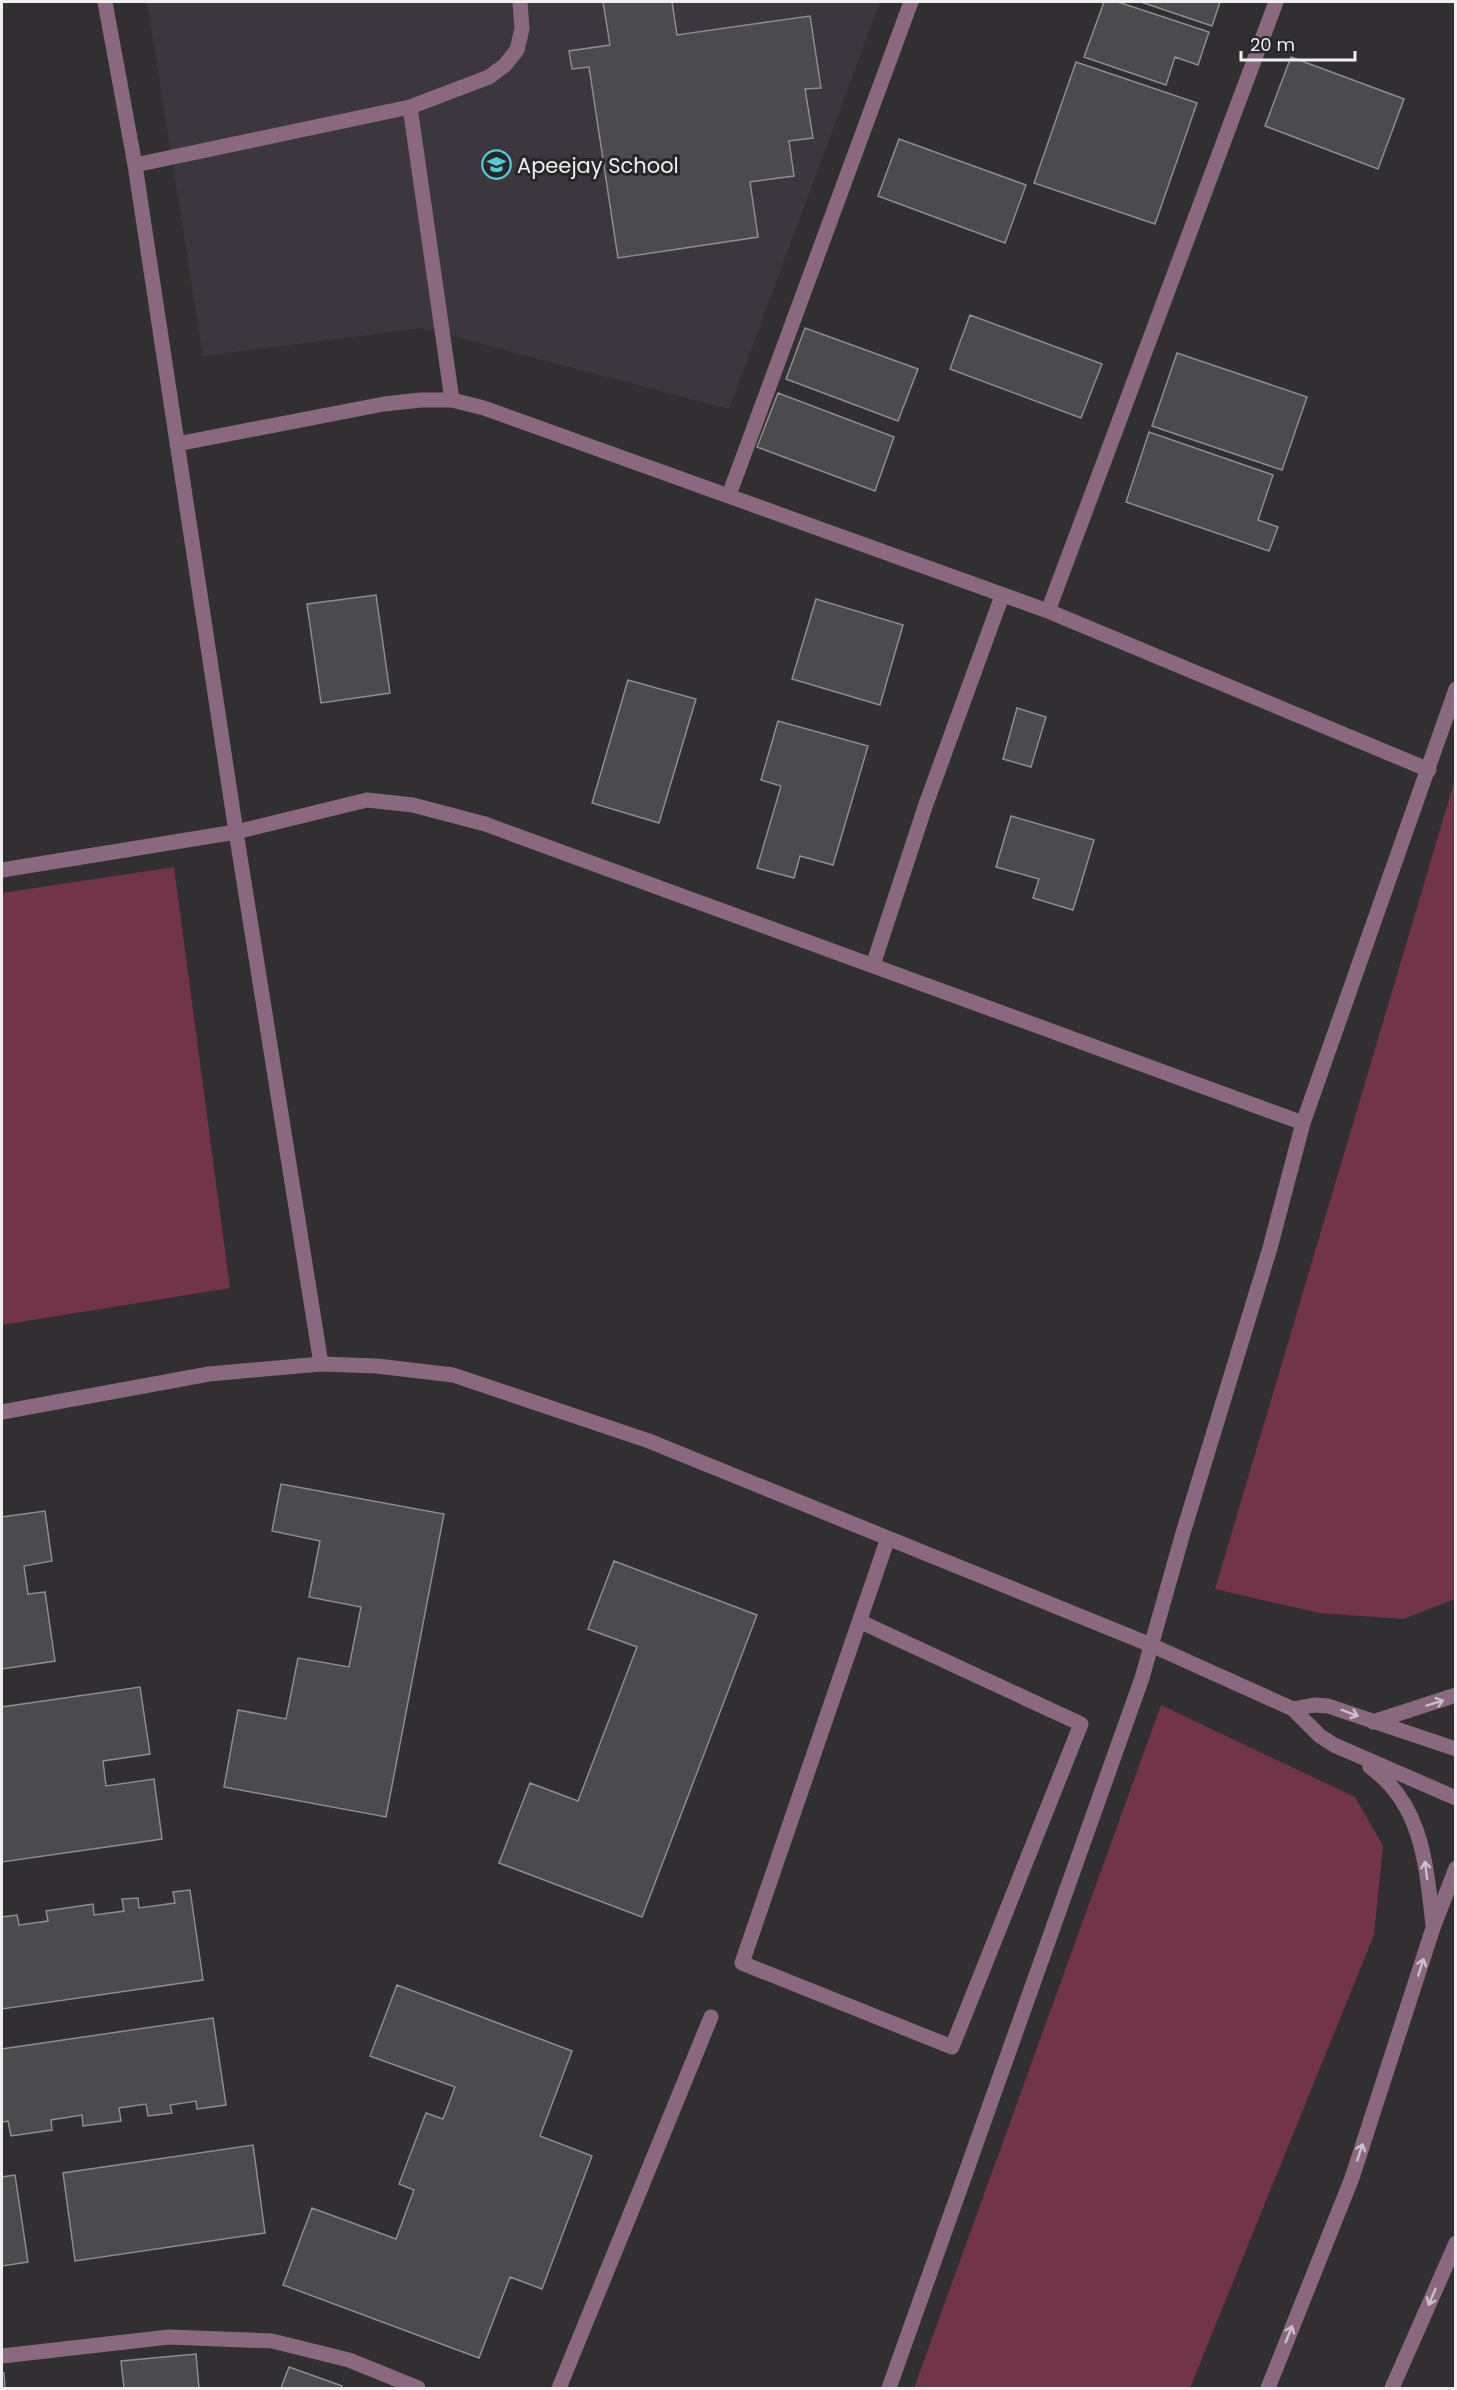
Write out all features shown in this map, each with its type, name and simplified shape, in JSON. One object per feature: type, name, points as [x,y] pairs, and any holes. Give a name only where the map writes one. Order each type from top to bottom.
[{"type":"street","points":[[105,2],[135,165],[236,832],[321,1364]]},
{"type":"street","points":[[135,165],[410,107],[489,77],[505,65],[517,50],[522,29],[520,2]]},
{"type":"street","points":[[729,495],[911,2]]},
{"type":"street","points":[[1048,611],[1276,2]]},
{"type":"street","points":[[410,107],[452,400]]},
{"type":"street","points":[[177,444],[384,404],[421,400],[452,400],[484,408],[1048,611],[1429,770]]},
{"type":"street","points":[[873,965],[926,804],[1002,596]]},
{"type":"street","points":[[889,2388],[1142,1678],[1182,1533],[1270,1248],[1303,1123],[1429,770],[1455,688]]},
{"type":"street","points":[[2,870],[236,832],[367,800],[413,805],[485,824],[1303,1123]]},
{"type":"street","points":[[2,1412],[209,1374],[321,1364],[377,1366],[453,1375],[649,1441],[1152,1645],[1293,1709],[1320,1736],[1345,1750],[1455,1798]]},
{"type":"street","points":[[861,1622],[1081,1724],[952,2047],[742,1963],[888,1538]]},
{"type":"street","points":[[1373,1722],[1455,1695]]},
{"type":"street","points":[[1293,1709],[1314,1705],[1328,1706],[1455,1749]]},
{"type":"street","points":[[1345,1750],[1385,1778],[1401,1798],[1411,1818],[1425,1857],[1433,1928]]},
{"type":"street","points":[[1268,2388],[1352,2178],[1433,1928],[1455,1868]]},
{"type":"street","points":[[559,2388],[711,2017]]},
{"type":"street","points":[[1392,2388],[1455,2243]]},
{"type":"street","points":[[2,2356],[169,2337],[272,2341],[349,2360],[418,2388]]},
{"type":"shaded area","name":"Apeejay School","points":[[147,2],[880,2],[729,409],[421,328],[203,356]]},
{"type":"shaded area","points":[[1455,779],[1455,1599],[1403,1619],[1319,1613],[1215,1589]]},
{"type":"shaded area","points":[[174,867],[230,1288],[2,1325],[2,893]]},
{"type":"shaded area","points":[[1161,1705],[1355,1797],[1383,1846],[1374,1935],[1190,2388],[914,2388]]},
{"type":"building","points":[[603,2],[672,2],[677,35],[810,16],[821,88],[805,89],[813,138],[789,141],[794,176],[750,182],[758,237],[618,258],[589,67],[572,69],[569,51],[610,45]]},
{"type":"building","points":[[1104,2],[1118,2],[1209,32],[1198,65],[1175,57],[1166,85],[1084,57]]},
{"type":"building","points":[[1141,2],[1220,2],[1212,26]]},
{"type":"building","points":[[1291,57],[1404,99],[1378,169],[1265,126]]},
{"type":"building","points":[[1076,62],[1197,103],[1155,224],[1034,183]]},
{"type":"building","points":[[899,139],[1026,185],[1005,243],[878,196]]},
{"type":"building","points":[[970,315],[1102,364],[1081,418],[950,369]]},
{"type":"building","points":[[805,328],[918,369],[898,421],[786,379]]},
{"type":"building","points":[[1177,353],[1307,397],[1282,470],[1152,426]]},
{"type":"building","points":[[778,393],[894,437],[875,491],[757,447]]},
{"type":"building","points":[[1149,432],[1273,475],[1258,520],[1278,527],[1269,551],[1126,502]]},
{"type":"building","points":[[376,595],[390,693],[321,703],[307,604]]},
{"type":"building","points":[[816,599],[903,625],[880,705],[792,679]]},
{"type":"building","points":[[628,680],[696,699],[659,823],[592,803]]},
{"type":"building","points":[[1017,708],[1046,717],[1031,767],[1003,759]]},
{"type":"building","points":[[778,721],[868,746],[833,865],[800,856],[794,878],[757,868],[781,786],[761,780]]},
{"type":"building","points":[[1011,816],[1094,840],[1073,910],[1033,898],[1039,879],[996,867]]},
{"type":"building","points":[[281,1484],[444,1514],[386,1817],[224,1787],[238,1710],[286,1719],[298,1658],[349,1667],[361,1607],[309,1597],[320,1541],[272,1531]]},
{"type":"building","points":[[45,1511],[52,1561],[24,1566],[28,1594],[45,1592],[55,1661],[2,1669],[2,1517]]},
{"type":"building","points":[[614,1561],[757,1615],[642,1917],[499,1863],[530,1783],[578,1801],[637,1647],[588,1629]]},
{"type":"building","points":[[140,1687],[150,1754],[103,1761],[106,1786],[154,1779],[162,1839],[2,1862],[2,1707]]},
{"type":"building","points":[[190,1890],[203,1980],[2,2009],[2,1917],[17,1915],[19,1925],[48,1921],[46,1911],[93,1904],[94,1915],[124,1911],[122,1899],[138,1898],[139,1908],[175,1903],[173,1892]]},
{"type":"building","points":[[397,1985],[572,2051],[540,2136],[592,2156],[542,2289],[510,2277],[479,2358],[283,2285],[312,2208],[396,2239],[414,2190],[399,2184],[426,2113],[443,2119],[455,2087],[370,2056]]},
{"type":"building","points":[[213,2018],[226,2105],[197,2109],[196,2101],[170,2105],[172,2113],[148,2116],[146,2104],[119,2108],[121,2121],[83,2126],[82,2115],[51,2120],[52,2130],[11,2136],[8,2121],[2,2122],[2,2049]]},
{"type":"building","points":[[253,2145],[265,2233],[75,2261],[63,2173]]},
{"type":"building","points":[[15,2175],[28,2262],[2,2266],[2,2177]]},
{"type":"building","points":[[196,2354],[199,2388],[124,2388],[121,2361]]},
{"type":"building","points":[[289,2367],[342,2386],[341,2388],[281,2388]]},
{"type":"building","points":[[2,2373],[4,2373],[5,2388],[2,2388]]},
{"type":"place","name":"Apeejay School","points":[[496,165]]}]
